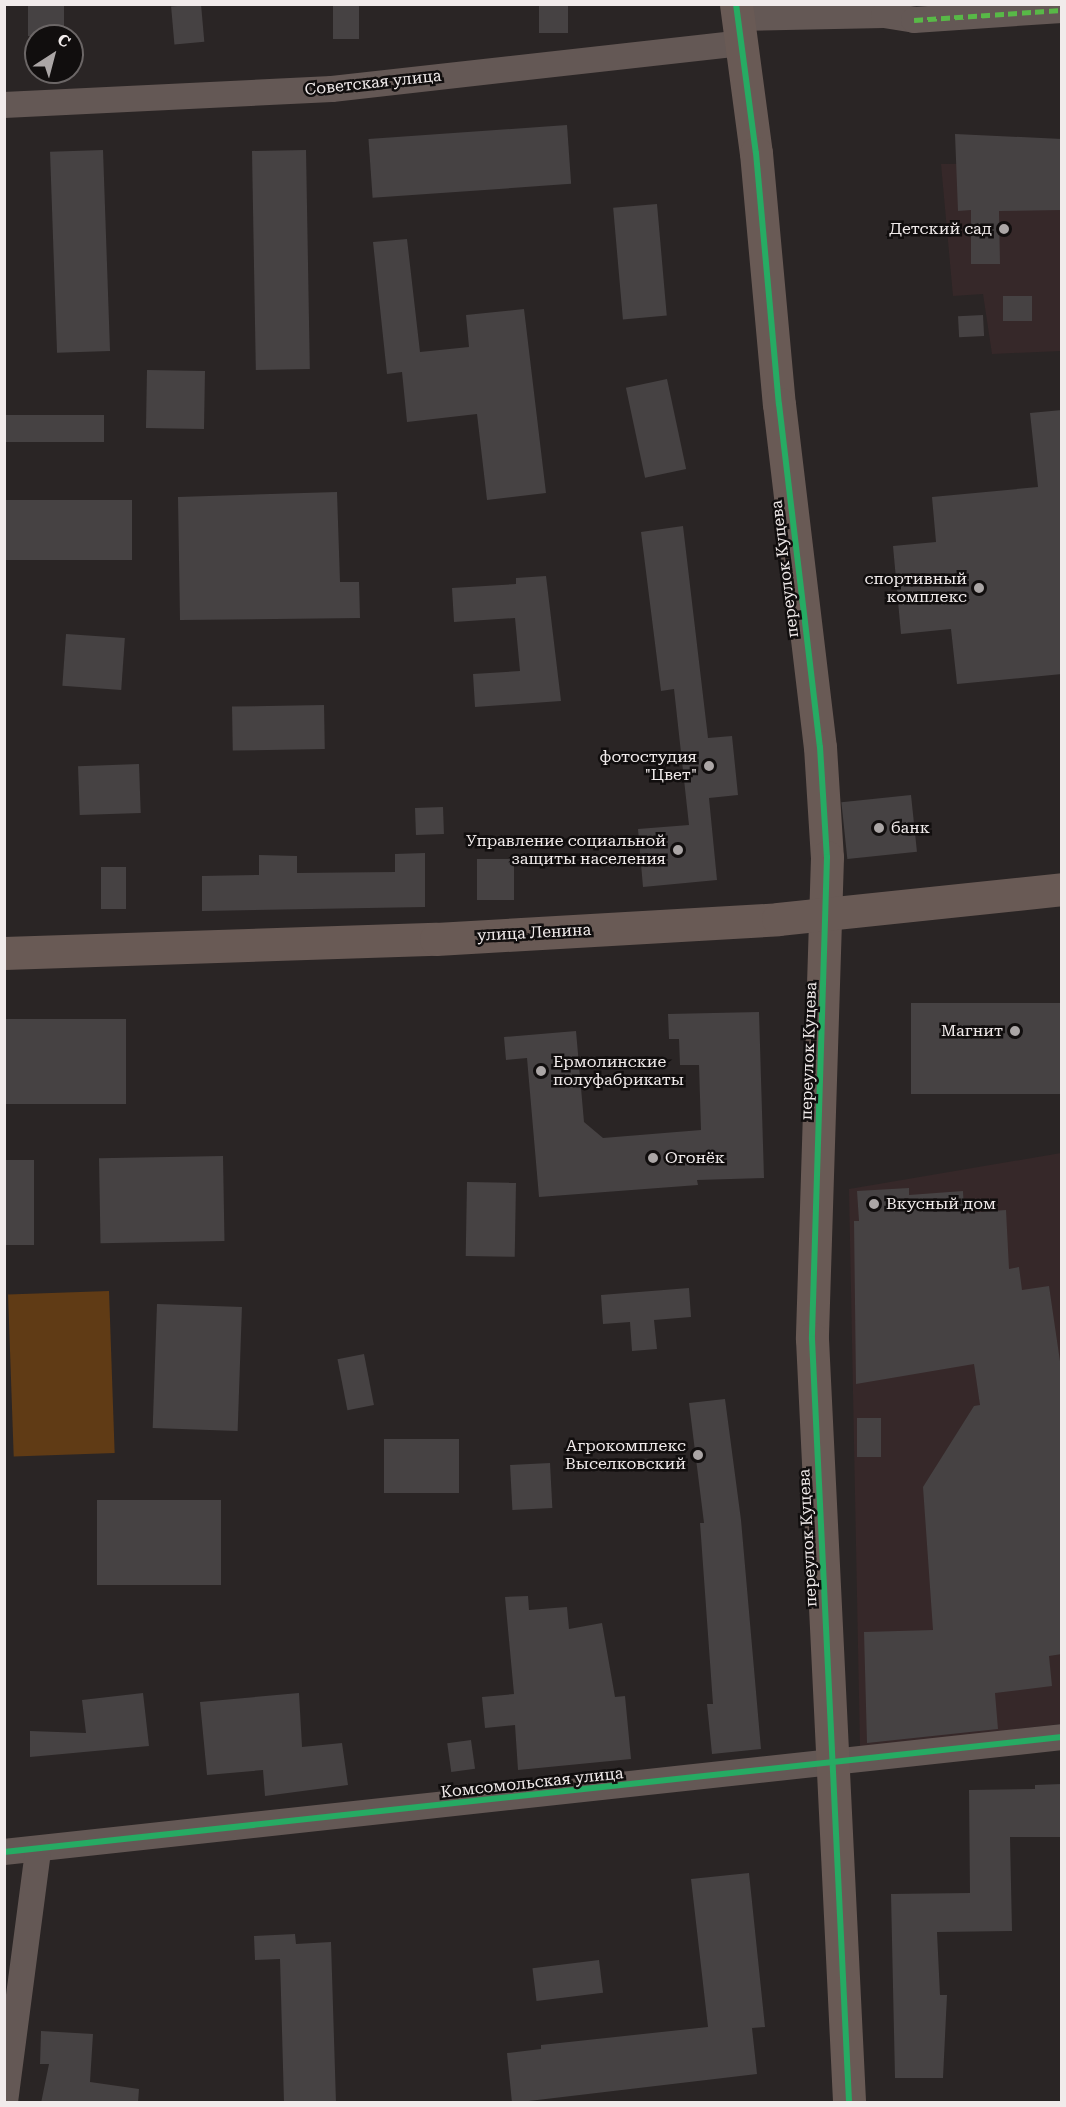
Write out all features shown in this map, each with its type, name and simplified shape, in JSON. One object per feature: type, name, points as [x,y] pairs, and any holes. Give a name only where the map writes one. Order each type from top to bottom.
[{"type":"street","name":"Советская улица","points":[[4,105],[332,89],[738,22],[884,15],[914,20],[1062,10]]},
{"type":"street","name":"переулок Куцева","points":[[738,22],[820,747],[828,912],[812,1339],[835,1763],[849,2103]]},
{"type":"street","name":"улица Ленина","points":[[4,953],[436,939],[778,920],[828,912],[1062,889]]},
{"type":"street","name":"Комсомольская улица","points":[[4,1852],[1062,1737]]},
{"type":"street","points":[[5,2103],[38,1850]]},
{"type":"shaded area","name":"Детский сад","points":[[1061,163],[1061,351],[992,354],[983,294],[953,296],[941,164]]},
{"type":"shaded area","points":[[1061,1153],[1061,1724],[860,1748],[849,1189]]},
{"type":"shaded area","points":[[109,1291],[115,1453],[14,1456],[8,1295]]},
{"type":"building","points":[[28,4],[64,4],[64,24],[28,24]]},
{"type":"building","points":[[201,4],[204,42],[174,44],[171,7]]},
{"type":"building","points":[[333,4],[359,4],[359,39],[333,39]]},
{"type":"building","points":[[539,4],[568,4],[568,33],[539,33]]},
{"type":"building","points":[[567,125],[571,184],[373,198],[368,139]]},
{"type":"building","points":[[955,134],[1062,139],[1062,210],[999,211],[1000,264],[971,264],[971,210],[958,211]]},
{"type":"building","points":[[103,150],[110,351],[57,353],[50,152]]},
{"type":"building","points":[[306,150],[310,369],[256,370],[252,151]]},
{"type":"building","points":[[657,204],[667,316],[623,319],[613,208]]},
{"type":"building","points":[[407,239],[420,352],[469,347],[466,315],[524,309],[546,493],[487,500],[477,414],[407,422],[402,372],[387,374],[373,242]]},
{"type":"building","points":[[1003,296],[1032,296],[1032,321],[1003,321]]},
{"type":"building","points":[[983,315],[984,336],[959,337],[958,316]]},
{"type":"building","points":[[147,370],[205,371],[204,429],[146,428]]},
{"type":"building","points":[[667,379],[686,469],[645,478],[626,388]]},
{"type":"building","name":"спортивный комплекс","points":[[1062,410],[1062,674],[957,684],[951,629],[901,634],[893,546],[936,542],[932,497],[1038,487],[1030,413]]},
{"type":"building","points":[[4,415],[104,415],[104,442],[4,442]]},
{"type":"building","points":[[337,492],[340,582],[359,582],[360,618],[180,620],[178,497]]},
{"type":"building","points":[[4,500],[132,500],[132,560],[4,560]]},
{"type":"building","points":[[683,526],[708,738],[732,736],[738,795],[709,798],[717,880],[643,887],[638,829],[689,825],[674,689],[661,691],[641,532]]},
{"type":"building","points":[[546,576],[561,701],[475,707],[473,674],[520,671],[515,618],[454,622],[452,588],[516,584],[516,578]]},
{"type":"building","points":[[66,634],[125,638],[121,690],[62,686]]},
{"type":"building","points":[[324,705],[325,749],[233,751],[232,707]]},
{"type":"building","points":[[139,764],[141,813],[80,815],[78,766]]},
{"type":"building","name":"банк","points":[[911,795],[917,852],[847,859],[841,802]]},
{"type":"building","points":[[443,807],[444,834],[416,835],[415,808]]},
{"type":"building","points":[[425,853],[425,907],[202,911],[202,876],[259,875],[259,855],[297,856],[297,873],[395,872],[395,854]]},
{"type":"building","points":[[477,859],[514,859],[514,900],[477,900]]},
{"type":"building","points":[[101,867],[126,867],[126,909],[101,909]]},
{"type":"building","points":[[911,1003],[1062,1003],[1062,1094],[911,1094]]},
{"type":"building","points":[[759,1012],[764,1178],[697,1180],[698,1185],[539,1197],[527,1058],[506,1060],[504,1037],[576,1031],[584,1122],[603,1138],[701,1130],[699,1065],[680,1065],[679,1039],[669,1039],[668,1014]]},
{"type":"building","points":[[4,1019],[126,1019],[126,1104],[4,1104]]},
{"type":"building","points":[[223,1156],[224,1241],[101,1243],[99,1158]]},
{"type":"building","points":[[4,1160],[34,1160],[34,1245],[4,1245]]},
{"type":"building","points":[[467,1182],[516,1183],[515,1257],[466,1256]]},
{"type":"building","points":[[909,1188],[909,1195],[963,1191],[964,1213],[1006,1210],[1009,1269],[1019,1267],[1022,1290],[1049,1286],[1062,1375],[1062,1654],[1049,1656],[1052,1686],[995,1693],[998,1729],[867,1743],[864,1632],[933,1630],[923,1487],[974,1406],[980,1405],[974,1364],[856,1384],[854,1221],[859,1221],[857,1191]]},
{"type":"building","points":[[689,1288],[691,1317],[654,1320],[657,1349],[632,1351],[630,1322],[603,1324],[601,1295]]},
{"type":"building","points":[[157,1304],[242,1307],[238,1431],[153,1428]]},
{"type":"building","points":[[364,1354],[374,1405],[347,1410],[337,1359]]},
{"type":"building","points":[[725,1399],[741,1520],[761,1749],[712,1754],[707,1704],[713,1704],[700,1523],[704,1523],[689,1403]]},
{"type":"building","points":[[857,1418],[881,1418],[881,1457],[857,1457]]},
{"type":"building","points":[[384,1439],[459,1439],[459,1493],[384,1493]]},
{"type":"building","points":[[550,1463],[552,1508],[512,1510],[510,1465]]},
{"type":"building","points":[[97,1500],[221,1500],[221,1585],[97,1585]]},
{"type":"building","points":[[528,1596],[529,1610],[567,1607],[569,1629],[602,1623],[615,1697],[625,1696],[631,1759],[518,1770],[515,1725],[485,1728],[482,1697],[514,1694],[505,1597]]},
{"type":"building","points":[[143,1693],[149,1746],[30,1757],[30,1731],[86,1733],[82,1700]]},
{"type":"building","points":[[299,1693],[302,1747],[342,1743],[348,1785],[265,1796],[263,1770],[207,1775],[200,1702]]},
{"type":"building","points":[[471,1740],[475,1769],[451,1772],[447,1743]]},
{"type":"building","points":[[1062,1784],[1062,1837],[1010,1837],[1012,1931],[937,1932],[940,1995],[947,1995],[943,2078],[895,2078],[891,1894],[970,1893],[969,1790],[1035,1789],[1035,1785]]},
{"type":"building","points":[[749,1873],[765,2027],[752,2028],[757,2074],[512,2103],[507,2053],[541,2049],[541,2045],[708,2027],[691,1879]]},
{"type":"building","points":[[295,1934],[296,1944],[331,1942],[336,2103],[284,2103],[280,1959],[255,1960],[254,1936]]},
{"type":"building","points":[[599,1960],[603,1993],[537,2001],[532,1968]]},
{"type":"building","points":[[41,2031],[93,2034],[90,2082],[139,2089],[138,2103],[41,2103],[49,2064],[40,2064]]},
{"type":"marked path","points":[[914,20],[1062,10]]},
{"type":"cycle path","points":[[736,4],[756,153],[779,404],[820,747],[827,857],[812,1339],[849,2102]]},
{"type":"cycle path","points":[[4,1852],[1062,1737]]},
{"type":"place","name":"Детский сад","points":[[1004,229]]},
{"type":"place","name":"спортивный комплекс","points":[[979,588]]},
{"type":"place","name":"фотостудия \"Цвет\"","points":[[709,766]]},
{"type":"place","name":"банк","points":[[879,828]]},
{"type":"place","name":"Управление социальной защиты населения","points":[[678,850]]},
{"type":"place","name":"Магнит","points":[[1015,1031]]},
{"type":"place","name":"Ермолинские полуфабрикаты","points":[[541,1071]]},
{"type":"place","name":"Огонёк","points":[[653,1158]]},
{"type":"place","name":"Вкусный дом","points":[[874,1204]]},
{"type":"place","name":"Агрокомплекс Выселковский","points":[[698,1455]]}]
